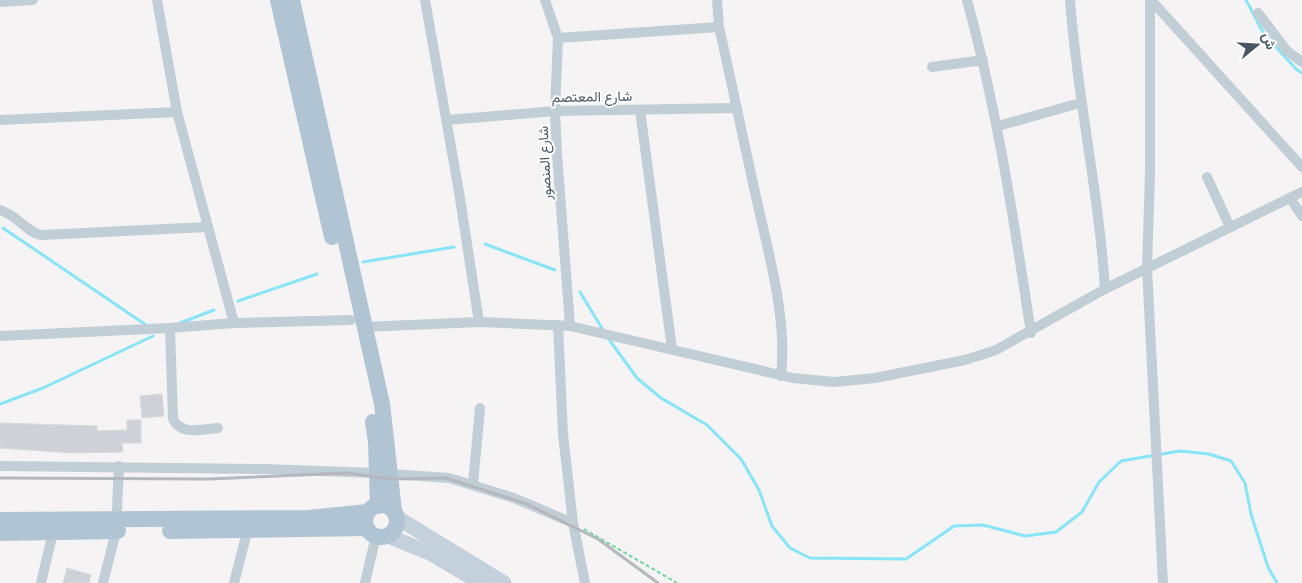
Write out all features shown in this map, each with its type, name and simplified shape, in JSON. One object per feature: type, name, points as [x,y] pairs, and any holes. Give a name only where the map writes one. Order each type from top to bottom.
[{"type":"main road","points":[[278,0],[358,324]]},
{"type":"main road","points":[[0,533],[54,532],[116,525],[308,518],[375,524],[396,528],[395,514],[376,442],[358,324],[292,0]]},
{"type":"main road","points":[[375,524],[384,473]]},
{"type":"main road","points":[[375,524],[386,506],[395,514],[504,583]]},
{"type":"main road","points":[[0,520],[247,532],[375,524],[481,583]]},
{"type":"street","points":[[0,2],[33,0]]},
{"type":"street","points":[[157,0],[177,112],[234,323]]},
{"type":"street","points":[[425,0],[447,120],[479,322]]},
{"type":"street","name":"شارع المنصور","points":[[544,0],[558,38],[556,111],[575,327]]},
{"type":"street","points":[[717,0],[719,27],[767,246],[780,319],[783,359],[781,376]]},
{"type":"street","points":[[967,0],[998,126],[1014,212],[1031,332]]},
{"type":"street","points":[[1070,0],[1080,103],[1101,232],[1105,290]]},
{"type":"street","points":[[1150,0],[1302,167]]},
{"type":"street","points":[[1150,0],[1150,174],[1147,268],[1163,583]]},
{"type":"street","points":[[1258,12],[1287,51],[1302,62]]},
{"type":"street","points":[[558,38],[719,27]]},
{"type":"street","points":[[932,67],[983,60]]},
{"type":"street","points":[[998,126],[1080,103]]},
{"type":"street","name":"شارع المعتصم","points":[[447,120],[556,111],[737,108]]},
{"type":"street","points":[[640,110],[672,349]]},
{"type":"street","points":[[0,120],[177,112]]},
{"type":"street","points":[[1207,177],[1230,227]]},
{"type":"street","points":[[0,336],[234,323],[358,324],[479,322],[558,325],[609,333],[781,376],[834,382],[898,374],[965,360],[996,350],[1147,268],[1302,192]]},
{"type":"street","points":[[1290,198],[1302,216]]},
{"type":"street","points":[[0,210],[14,215],[34,234],[42,236],[207,227]]},
{"type":"street","points":[[558,325],[561,410],[573,523],[585,583]]},
{"type":"street","points":[[170,328],[173,419],[176,425],[185,430],[218,428]]},
{"type":"street","points":[[473,484],[480,408]]},
{"type":"street","points":[[0,466],[119,466],[384,473],[448,478],[473,484],[514,498],[573,523]]},
{"type":"street","points":[[104,583],[116,525],[119,466]]},
{"type":"street","points":[[364,583],[375,524]]},
{"type":"street","points":[[41,583],[54,532]]},
{"type":"street","points":[[234,583],[247,532]]},
{"type":"path","points":[[573,523],[613,544],[677,583]]},
{"type":"building","points":[[162,394],[164,416],[142,418],[140,396]]},
{"type":"building","points":[[127,420],[141,420],[141,443],[122,443],[123,452],[73,453],[0,448],[0,423],[97,426],[97,431],[127,430]]},
{"type":"building","points":[[67,568],[91,575],[89,583],[63,583]]},
{"type":"waterway","points":[[1246,0],[1264,34],[1296,69],[1302,73]]},
{"type":"waterway","points":[[3,228],[146,325]]},
{"type":"waterway","points":[[485,244],[555,270]]},
{"type":"waterway","points":[[363,262],[454,247]]},
{"type":"waterway","points":[[238,301],[317,274]]},
{"type":"waterway","points":[[580,292],[603,330]]},
{"type":"waterway","points":[[180,323],[214,310]]},
{"type":"waterway","points":[[0,404],[43,388],[153,336]]},
{"type":"waterway","points":[[608,338],[637,378],[661,398],[707,425],[741,459],[759,490],[772,526],[790,548],[810,558],[906,559],[954,526],[983,525],[1025,536],[1056,532],[1082,512],[1099,482],[1121,461],[1180,451],[1209,454],[1231,461],[1245,483],[1251,514],[1268,567],[1277,583]]},
{"type":"railway","points":[[0,478],[208,479],[347,473],[391,479],[446,478],[527,504],[598,539],[658,583]]}]
